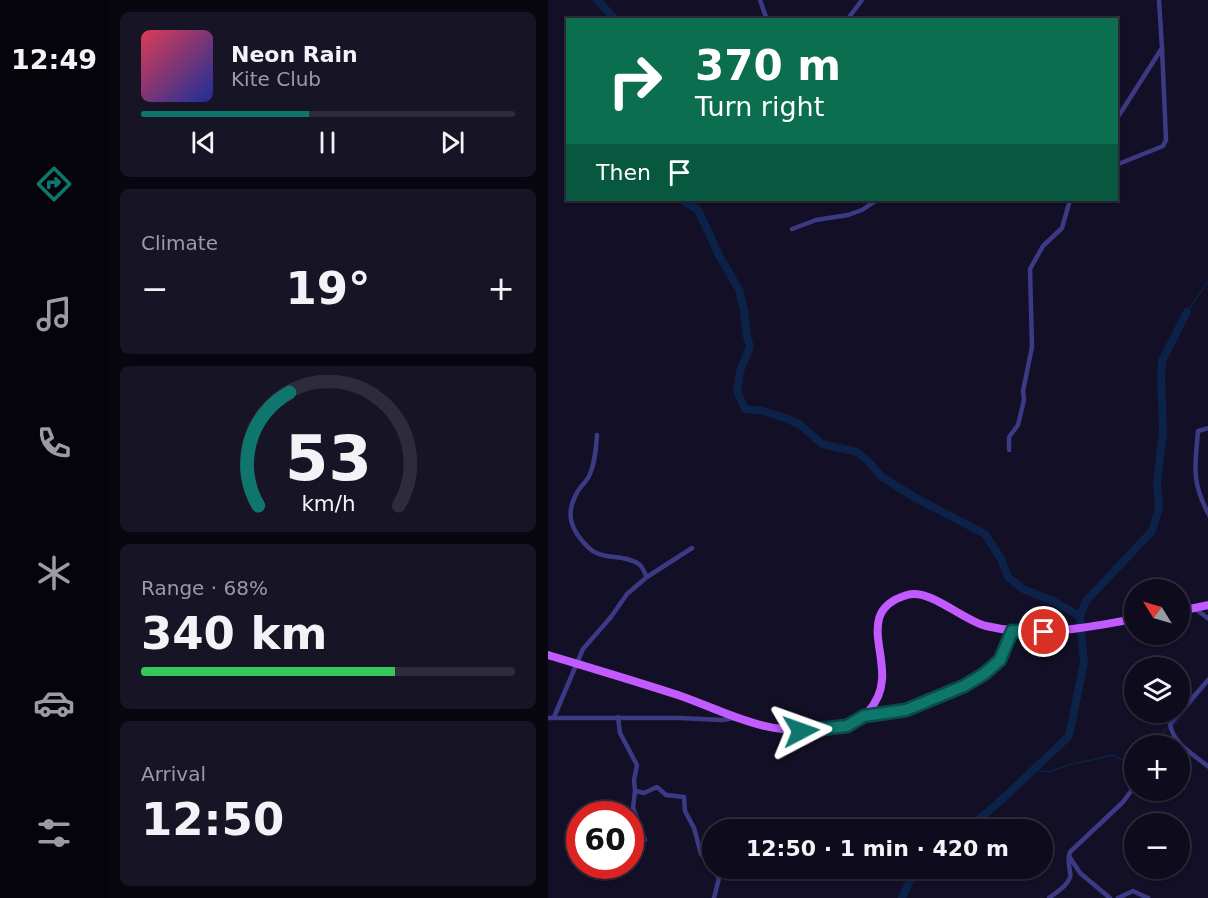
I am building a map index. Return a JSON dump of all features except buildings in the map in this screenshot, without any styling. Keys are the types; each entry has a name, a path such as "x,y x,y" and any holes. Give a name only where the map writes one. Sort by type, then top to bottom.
{"main road":[{"path":"548,655 678,695 761,726 801,731 847,726 864,716 876,703 881,689 882,667 877,639 878,625 884,611 894,601 909,594 923,595 975,622 1012,631 1044,632 1124,621"},
{"path":"1190,609 1208,605"}],"street":[{"path":"760,0 766,18"},
{"path":"848,18 862,0"},
{"path":"1118,164 1163,146 1166,140 1159,0"},
{"path":"1118,117 1162,48"},
{"path":"792,229 816,220 848,215 862,210 876,201"},
{"path":"1009,450 1009,437 1018,425 1024,400 1023,391 1032,347 1030,269 1043,246 1062,228 1070,201"},
{"path":"1208,428 1198,431 1194,475 1198,495 1208,515"},
{"path":"597,435 589,476 577,493 571,513 572,529 590,549 600,555 622,557 640,565 647,577"},
{"path":"692,548 647,577 627,594 583,649 551,718 722,720 735,718"},
{"path":"1194,608 1208,620"},
{"path":"864,716 906,710 964,686 984,674 1000,660 1012,631"},
{"path":"1172,735 1170,724 1208,678"},
{"path":"617,717 620,733 637,765 634,780 634,808 645,840"},
{"path":"1190,754 1208,767"},
{"path":"635,791 644,793 658,787 666,795 684,797 685,811 694,828 701,854 719,878 714,898"},
{"path":"1049,898 1069,880 1072,874 1068,866 1070,852 1124,801"},
{"path":"1069,856 1080,873 1110,898"},
{"path":"1118,898 1133,891 1148,898"}],"waterway":[{"path":"597,0 614,18"},
{"path":"684,201 698,210 719,255 739,290 750,347 740,371 737,391 745,409 763,411 785,418 799,424 822,444 857,452 882,477 914,497 985,534 1001,559 1008,577 1023,589 1053,601 1080,616"},
{"path":"1187,312 1209,280"},
{"path":"980,819 1069,736 1084,663 1080,616 1086,601 1152,531 1159,508 1157,483 1163,433 1162,361 1187,312"},
{"path":"1173,726 1208,683"},
{"path":"1162,735 1166,728 1169,728"},
{"path":"1035,770 1049,772 1113,755 1124,761"},
{"path":"902,898 912,879"}],"route":[{"path":"801,731 847,726 864,716 906,710 964,686 984,674 1000,660 1012,631 1044,632"}]}
